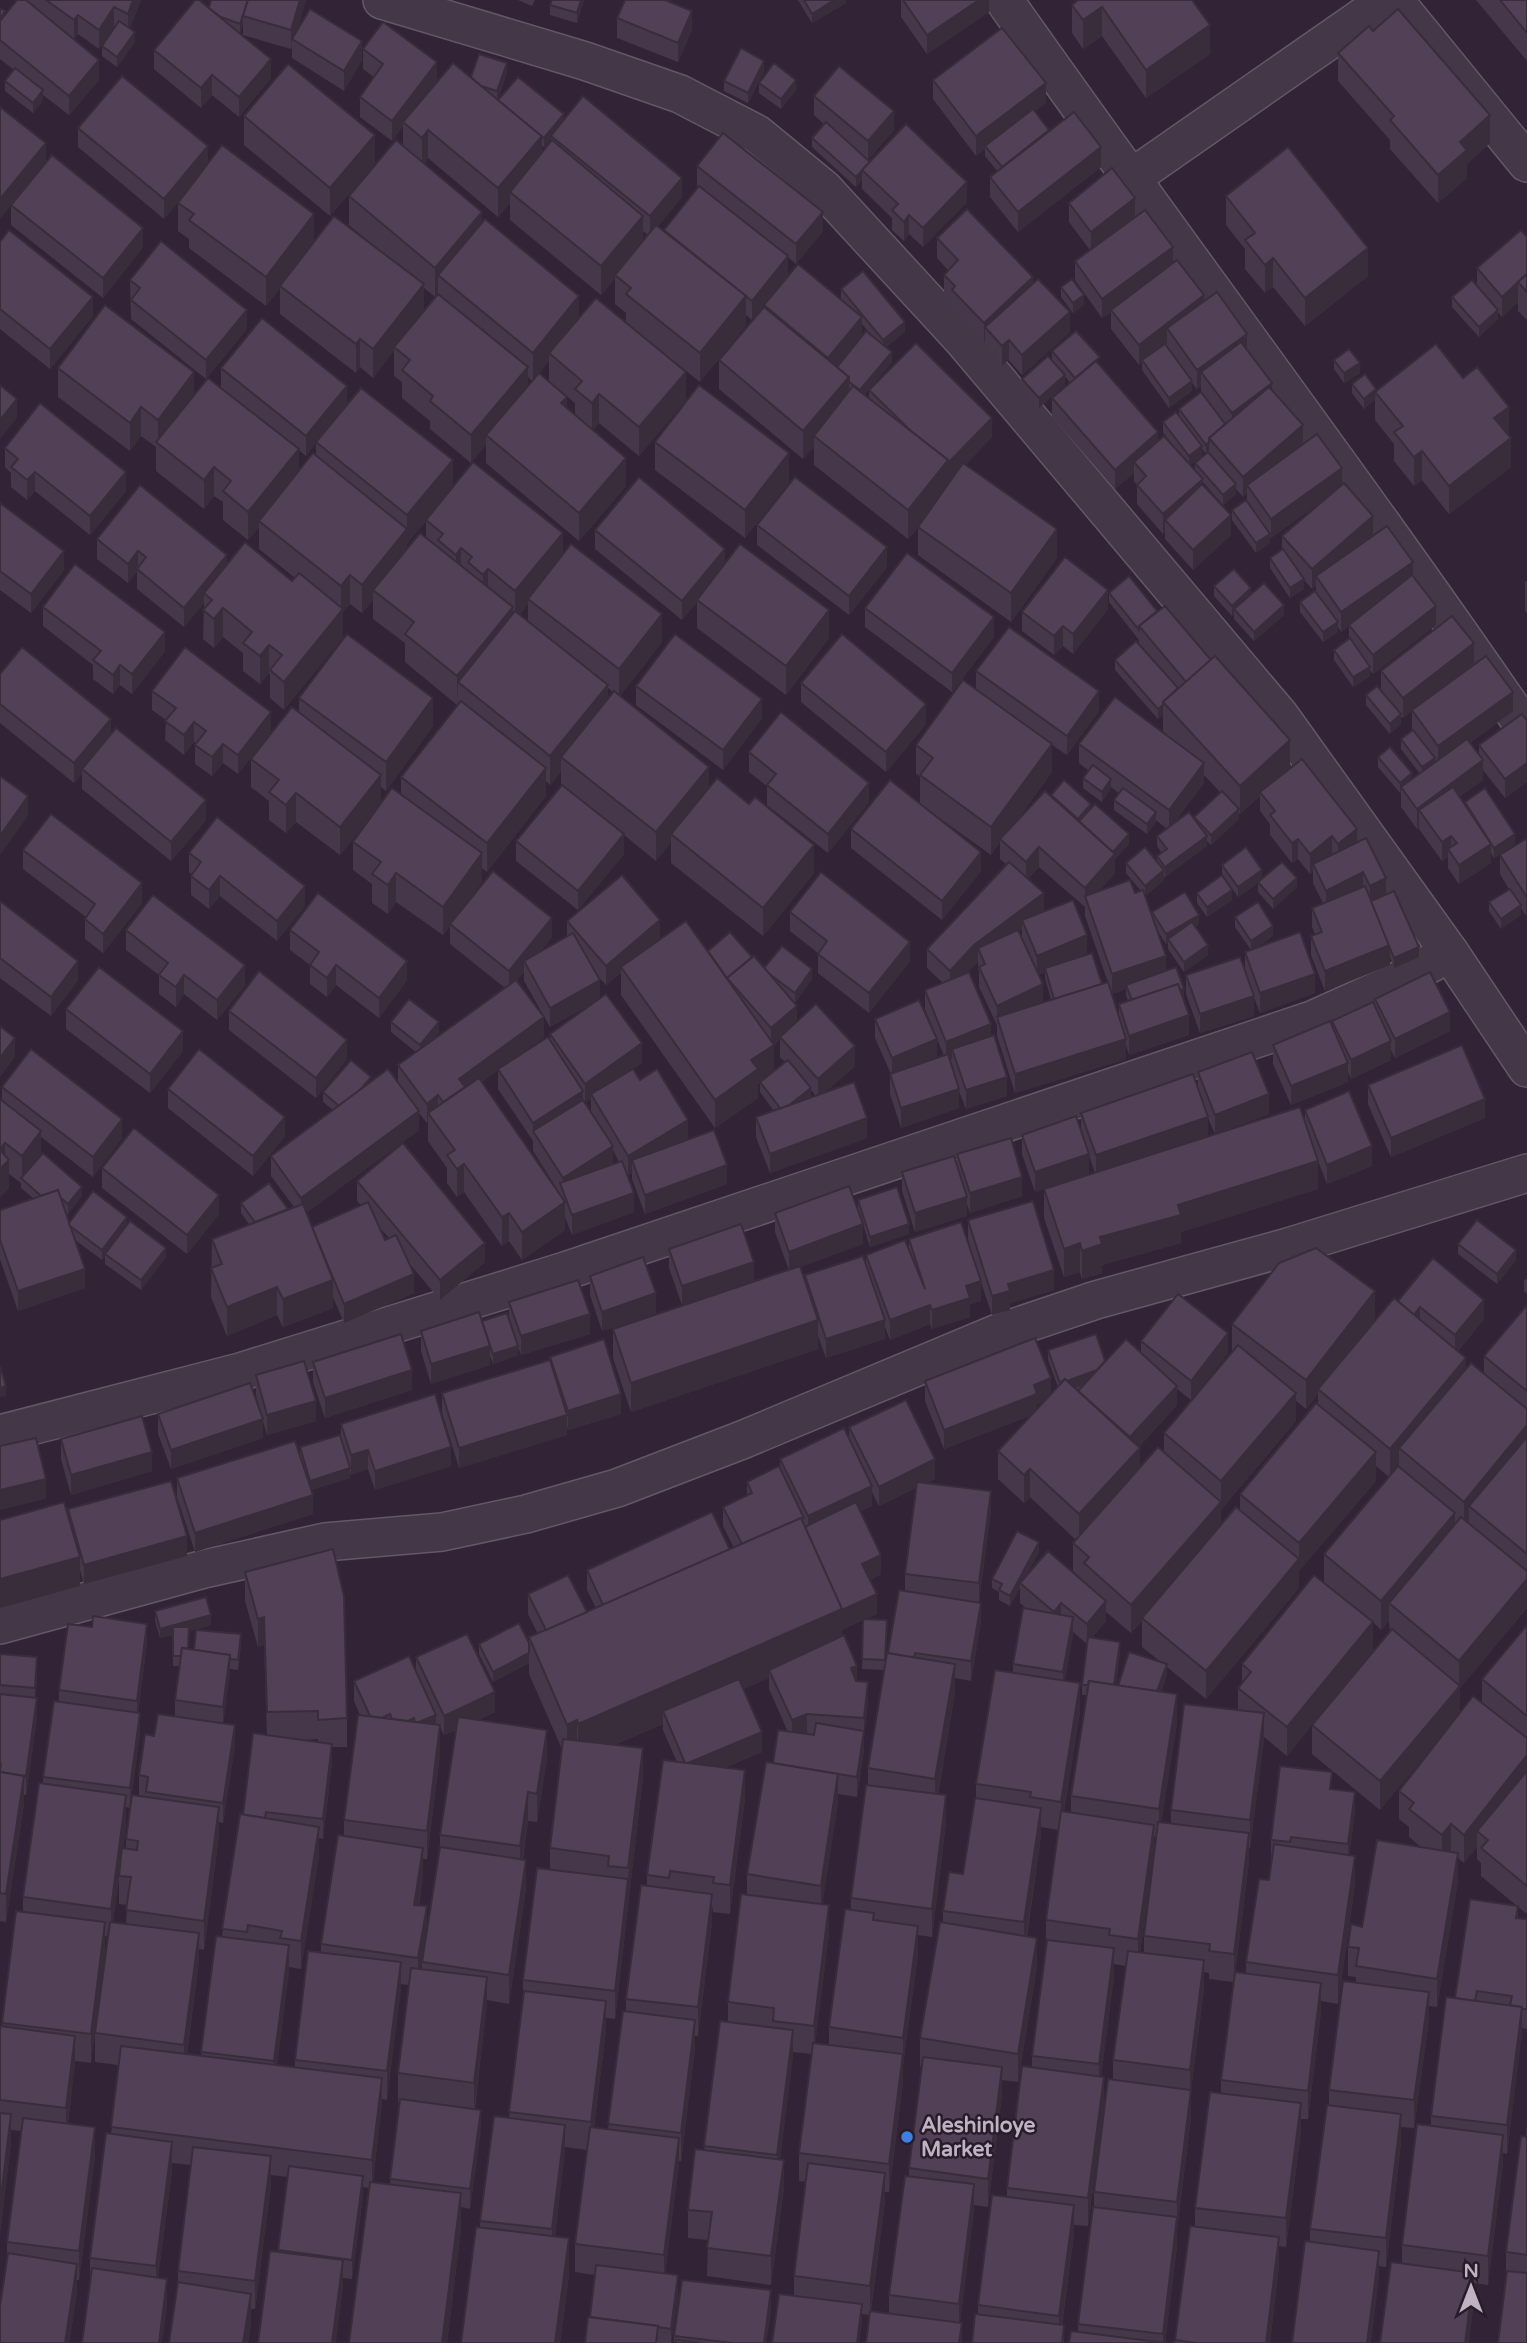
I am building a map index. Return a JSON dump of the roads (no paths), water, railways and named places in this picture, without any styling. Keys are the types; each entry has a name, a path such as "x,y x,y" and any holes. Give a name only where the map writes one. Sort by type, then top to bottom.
{"street":[{"path":"382,0 585,61 680,94 757,134 824,189 964,341 1279,716 1450,953 1527,1068"},
{"path":"1004,0 1130,179 1418,572 1527,731"},
{"path":"1130,179 1387,0"},
{"path":"1394,0 1527,163"},
{"path":"0,1434 240,1372 565,1271 1312,1020 1450,953"},
{"path":"0,1625 204,1569 325,1542 442,1532 526,1514 578,1499 742,1440 998,1333 1096,1300 1288,1247 1527,1173"}],"place":[{"name":"Aleshinloye Market","path":"907,2137"}]}
